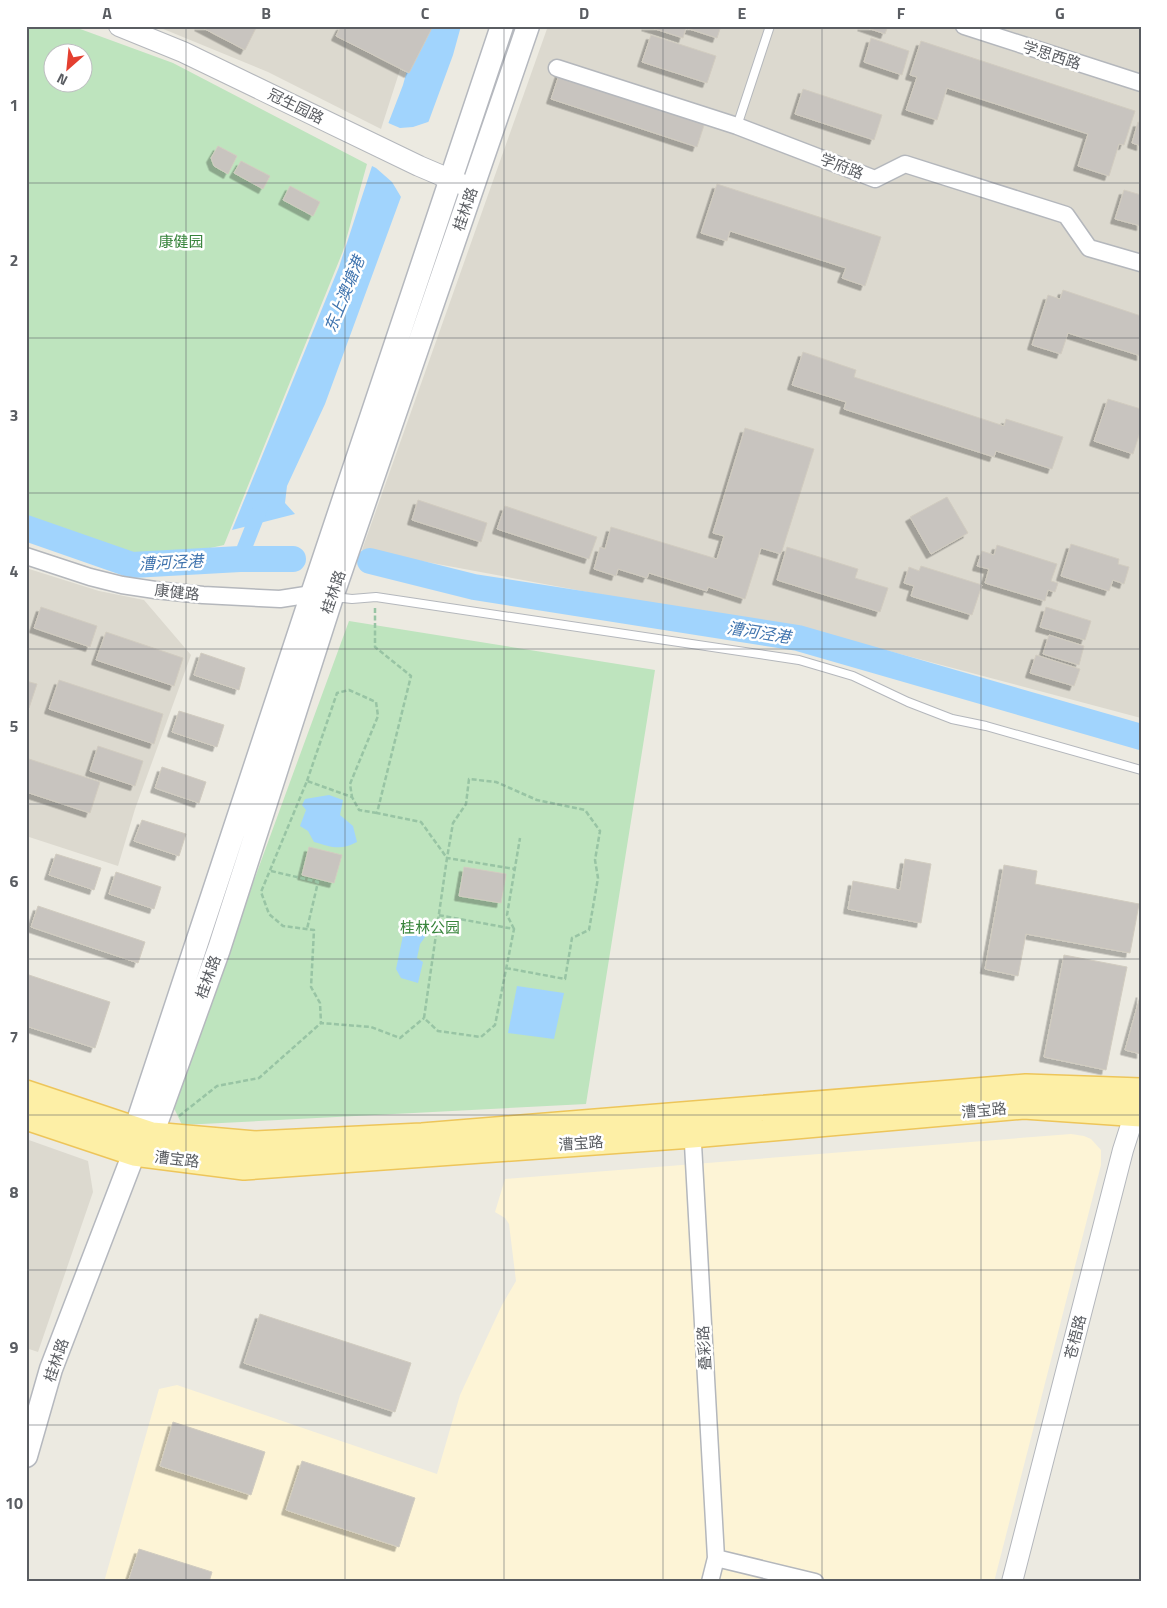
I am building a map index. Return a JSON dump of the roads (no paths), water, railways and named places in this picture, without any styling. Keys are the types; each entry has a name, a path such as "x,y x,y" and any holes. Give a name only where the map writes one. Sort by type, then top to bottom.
{"main road":[{"name":"桂林路","path":"26,1456 51,1369 140,1139 218,948 322,595 450,178 502,26"},
{"name":"桂林路","path":"322,595 472,189 528,26"},
{"name":"漕宝路","path":"26,1093 140,1139"},
{"name":"漕宝路","path":"26,1117 140,1139 244,1167 692,1124 1024,1106 1139,1103"}],"street":[{"name":"冠生园路","path":"119,26 184,52 419,166 472,189"},
{"name":"学思西路","path":"964,26 1141,84"},
{"name":"学府路","path":"557,68 737,126 875,179 905,164 1066,215 1089,248 1141,264"},
{"name":"康健路","path":"26,556 98,579 155,590 203,595 280,599 322,595"},
{"name":"苍梧路","path":"1012,1582 1139,1103"},
{"name":"叠彩路","path":"692,1124 716,1558 710,1582"},
{"path":"716,1558 815,1582"}],"lane":[{"path":"737,126 770,26"},
{"path":"322,595 352,599 376,597 799,660 853,676 908,702 952,719 986,726 1141,770"}],"water":[{"path":"419,26 461,26 453,55 325,404 287,486 285,503 295,514 232,530 339,267 373,163 403,85"},
{"path":"329,795 343,800 340,815 353,826 357,842 351,845 336,847 314,842 308,831 300,826 306,810 302,805 305,799"},
{"path":"405,926 428,933 420,944 417,958 423,962 418,983 401,978 396,969"},
{"path":"517,986 564,993 554,1039 508,1033"}],"waterway":[{"name":"东上澳塘港","path":"240,559 261,506"},
{"name":"漕河泾港","path":"26,528 132,565 240,559 293,559"},
{"name":"漕河泾港","path":"370,561 474,587 798,638 1141,737"}],"park label":[{"name":"康健园","path":"181,241"},
{"name":"桂林公园","path":"430,927"}]}
